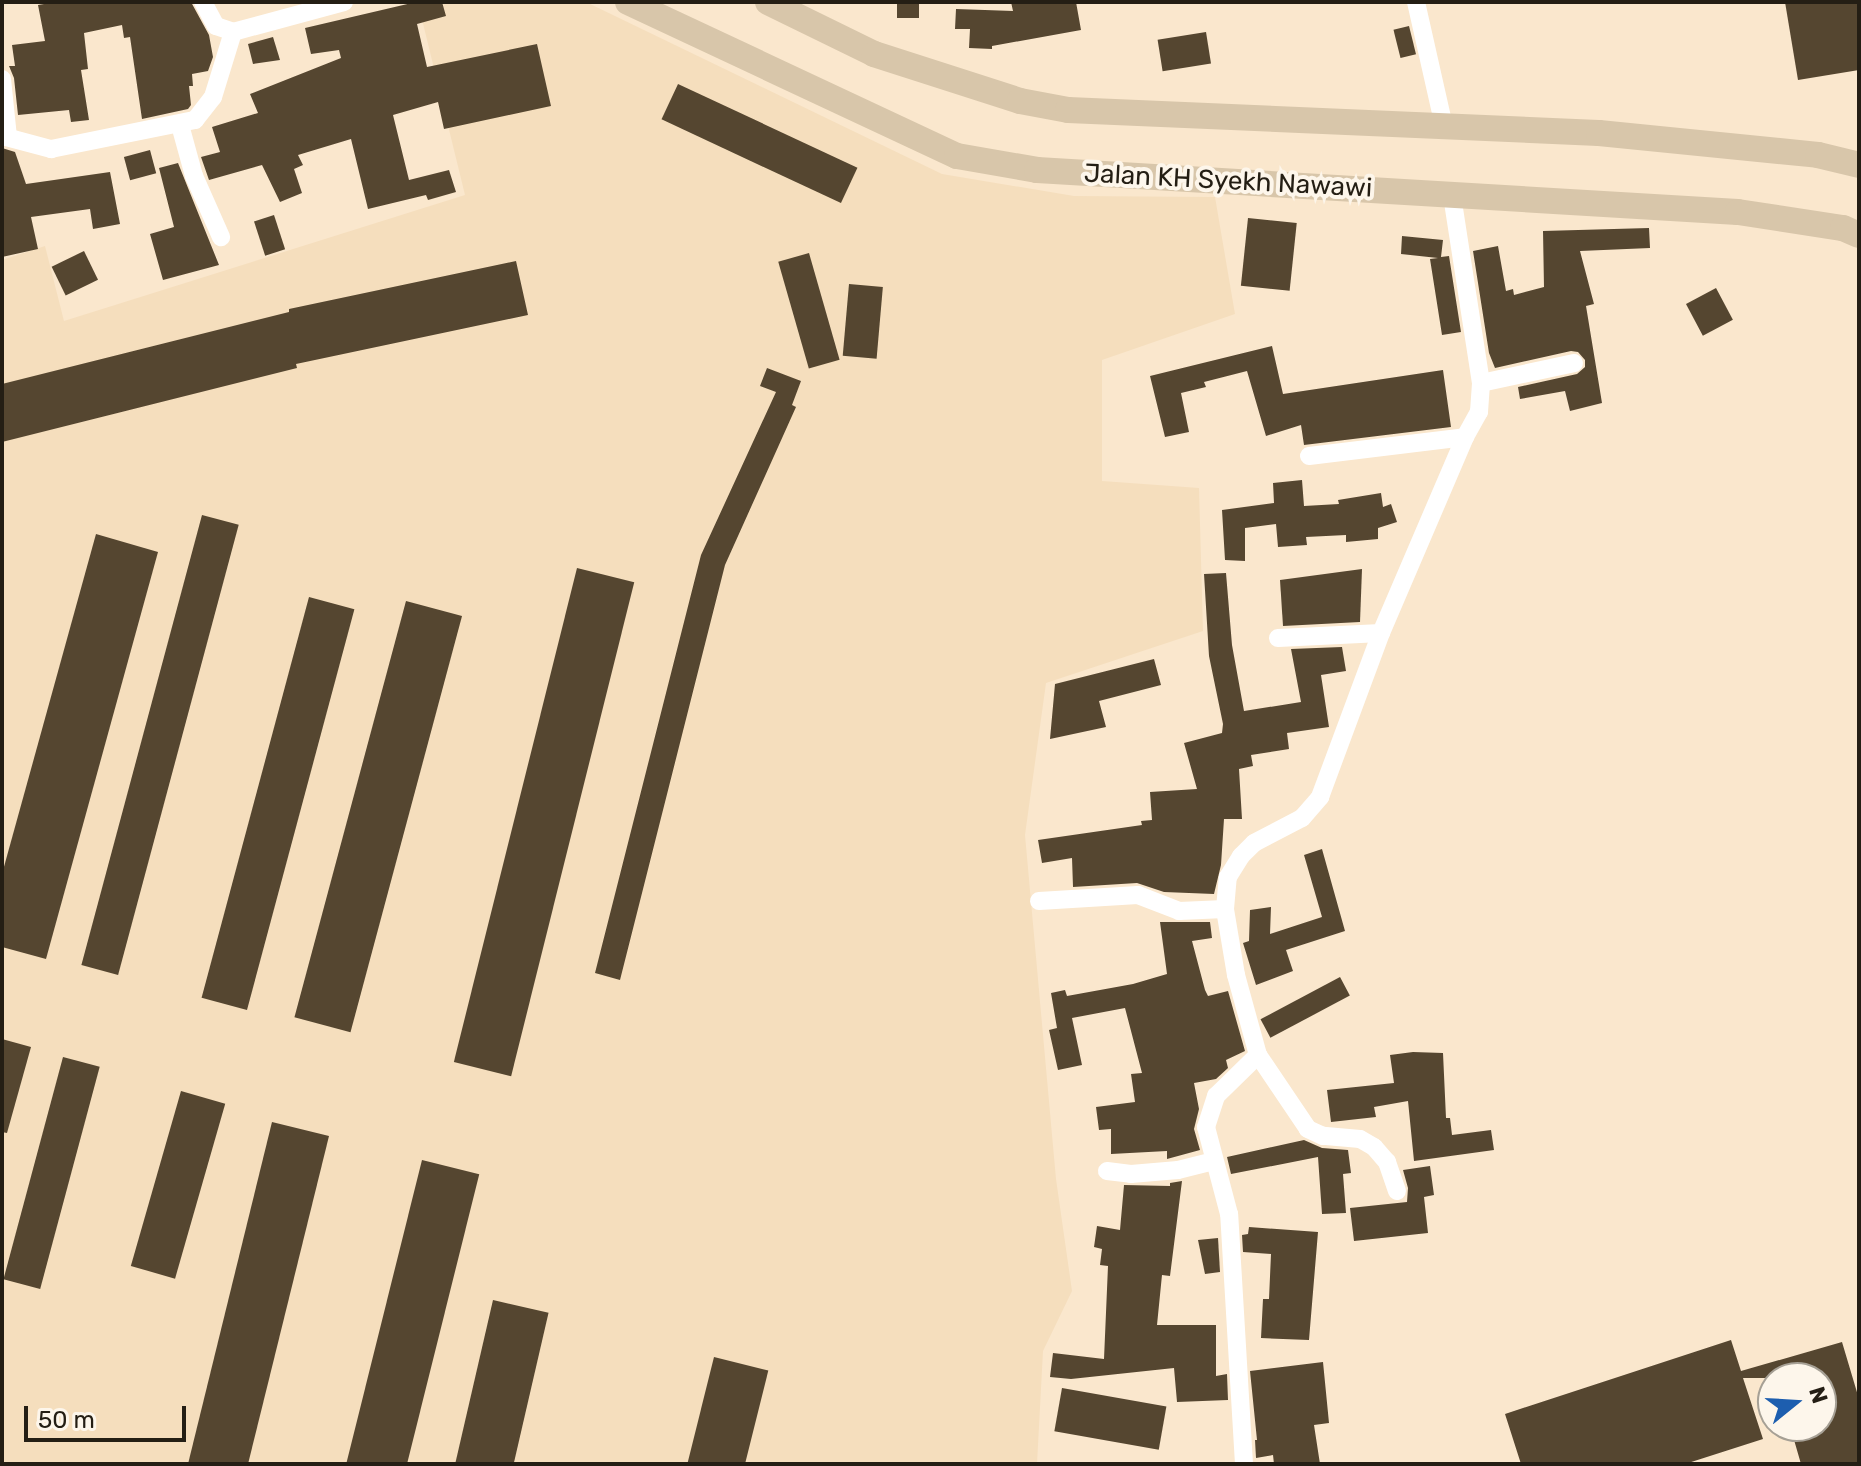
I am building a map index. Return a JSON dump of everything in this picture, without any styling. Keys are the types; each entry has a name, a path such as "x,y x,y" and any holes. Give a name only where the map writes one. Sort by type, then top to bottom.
{"main road":[{"name":"Jalan KH Syekh Nawawi","path":"628,2 957,156 1037,170 1738,212 1843,228 1859,235"},
{"path":"768,2 874,54 1020,101 1056,107 1135,115 1599,133 1818,155 1859,165"}],"street":[{"path":"203,2 216,26 233,32 344,2"},
{"path":"1416,2 1444,126"},
{"path":"2,79 5,137 51,149 180,125 195,120 207,109 233,32"},
{"path":"180,125 194,176 221,237"},
{"path":"1397,1191 1387,1162 1374,1147 1360,1139 1323,1136 1308,1129 1258,1055 1236,975 1225,909 1228,877 1241,856 1254,843 1302,818 1320,797 1381,633 1465,437 1479,412 1481,383 1452,195"},
{"path":"1481,383 1574,363"},
{"path":"1309,456 1465,437"},
{"path":"1278,638 1381,633"},
{"path":"1039,901 1138,895 1179,911 1225,909"},
{"path":"1244,1464 1229,1214 1206,1127 1216,1096 1258,1055"},
{"path":"1107,1171 1131,1174 1178,1170 1213,1161"}],"shaded area":[{"path":"586,2 942,174 1074,196 1215,197 1235,314 1102,360 1102,481 1199,488 1203,631 1046,683 1025,835 1056,1179 1072,1291 1043,1351 1037,1464 2,1464 2,260 45,246 64,321 465,195 418,3"}],"building":[{"path":"56,2 191,2 209,35 213,57 208,71 192,74 193,86 189,86 191,105 188,109 142,119 130,37 124,38 122,25 84,33 88,69 81,70 89,120 71,122 69,110 18,115 14,78 9,66 15,66 12,45 45,41 38,5"},
{"path":"416,2 442,2 446,16 417,24 427,67 537,44 551,106 444,129 438,102 393,115 409,180 449,170 456,192 428,200 426,195 368,209 351,139 298,155 303,165 294,169 302,193 280,202 262,165 209,180 201,157 220,152 212,127 258,113 250,94 341,58 339,50 311,54 305,28"},
{"path":"897,2 919,2 919,18 897,18"},
{"path":"1011,2 1076,2 1081,30 992,46 992,49 969,48 970,29 955,29 956,9 1013,11"},
{"path":"1785,2 1859,2 1859,70 1798,80"},
{"path":"1409,26 1416,54 1400,58 1393,30"},
{"path":"1206,32 1211,64 1163,71 1158,40"},
{"path":"273,37 280,60 253,64 248,44"},
{"path":"678,84 857,168 841,203 662,119"},
{"path":"2,148 15,152 26,184 110,172 120,224 93,229 90,209 31,217 38,249 2,257"},
{"path":"150,150 156,173 130,180 124,157"},
{"path":"178,163 219,265 163,280 150,234 174,227 159,168"},
{"path":"274,215 285,249 265,256 254,221"},
{"path":"1248,218 1297,223 1290,291 1241,286"},
{"path":"1649,228 1650,248 1580,251 1594,304 1586,306 1602,403 1570,411 1565,391 1520,399 1518,387 1577,374 1585,367 1585,360 1578,352 1571,351 1495,368 1489,353 1473,251 1498,246 1506,291 1513,289 1514,295 1544,287 1543,231"},
{"path":"1402,236 1443,240 1441,257 1449,256 1461,332 1442,335 1430,259 1438,258 1401,254"},
{"path":"84,251 98,280 66,296 52,267"},
{"path":"809,253 840,360 809,369 778,262"},
{"path":"516,261 528,315 296,364 297,368 2,442 2,384 289,312 289,309"},
{"path":"849,284 883,287 877,359 843,356"},
{"path":"1716,288 1733,320 1703,336 1686,304"},
{"path":"1272,346 1283,394 1443,370 1451,427 1304,445 1301,425 1266,436 1247,371 1204,382 1206,387 1181,393 1189,432 1165,437 1150,376"},
{"path":"767,368 801,381 792,405 796,407 725,565 620,980 595,973 701,555 776,392 760,386"},
{"path":"1302,480 1304,506 1339,504 1338,500 1381,493 1383,507 1391,504 1397,522 1378,528 1378,539 1346,542 1346,535 1306,537 1307,545 1278,547 1276,524 1245,528 1245,561 1225,560 1222,510 1274,503 1273,483"},
{"path":"202,515 239,525 118,975 81,965"},
{"path":"96,534 158,552 46,959 2,947 2,874"},
{"path":"577,568 634,582 511,1076 454,1062"},
{"path":"1362,569 1360,622 1283,626 1280,580"},
{"path":"1226,573 1232,645 1244,711 1301,702 1291,649 1342,647 1346,671 1321,675 1329,727 1287,733 1289,749 1251,755 1253,766 1239,769 1242,819 1224,819 1221,865 1214,894 1164,892 1137,883 1073,887 1072,858 1042,863 1038,840 1142,825 1141,821 1152,820 1150,792 1197,789 1184,743 1222,733 1223,724 1209,656 1204,574"},
{"path":"309,597 354,609 247,1010 202,998"},
{"path":"406,601 462,616 350,1032 294,1017"},
{"path":"1154,659 1161,685 1099,701 1106,727 1050,739 1055,684"},
{"path":"1322,849 1345,931 1286,950 1293,971 1256,985 1243,943 1249,941 1250,910 1271,907 1270,934 1322,917 1304,855"},
{"path":"1160,922 1210,922 1212,938 1192,941 1205,990 1208,996 1228,991 1245,1051 1226,1060 1228,1068 1216,1079 1194,1083 1199,1109 1194,1129 1200,1150 1167,1159 1167,1151 1111,1154 1111,1129 1099,1130 1096,1107 1135,1102 1131,1074 1142,1073 1125,1008 1072,1018 1082,1065 1058,1070 1049,1030 1057,1028 1051,993 1065,990 1067,996 1133,984 1167,974"},
{"path":"1340,977 1350,996 1270,1038 1261,1019"},
{"path":"2,1039 31,1047 7,1133 2,1132"},
{"path":"1443,1053 1446,1118 1450,1118 1452,1135 1491,1130 1494,1150 1414,1161 1408,1101 1374,1107 1376,1117 1331,1122 1327,1090 1394,1083 1390,1055"},
{"path":"63,1057 100,1067 40,1289 3,1279"},
{"path":"181,1091 225,1104 175,1279 131,1266"},
{"path":"272,1122 329,1136 248,1464 188,1464"},
{"path":"1304,1140 1322,1148 1348,1150 1351,1173 1343,1174 1346,1213 1322,1214 1318,1157 1231,1174 1227,1157"},
{"path":"422,1160 479,1174 407,1464 346,1464"},
{"path":"1430,1166 1434,1195 1424,1197 1428,1233 1354,1241 1350,1208 1407,1202 1408,1188 1403,1170"},
{"path":"1182,1181 1170,1276 1162,1275 1157,1325 1216,1325 1216,1376 1227,1374 1228,1400 1177,1402 1174,1368 1071,1379 1050,1377 1053,1353 1104,1359 1108,1266 1100,1265 1102,1249 1094,1247 1097,1226 1120,1230 1124,1185 1170,1186 1170,1183"},
{"path":"1249,1227 1318,1232 1309,1340 1261,1338 1263,1299 1269,1299 1271,1254 1243,1252 1242,1235 1248,1234"},
{"path":"1218,1238 1220,1272 1205,1274 1198,1240"},
{"path":"493,1300 549,1313 514,1464 455,1464"},
{"path":"1731,1340 1741,1371 1757,1366 1757,1378 1743,1378 1757,1421 1757,1441 1685,1464 1521,1464 1505,1414"},
{"path":"1842,1342 1859,1399 1859,1464 1801,1464 1795,1442 1837,1442 1837,1362 1772,1362"},
{"path":"714,1357 768,1371 745,1464 687,1464"},
{"path":"1323,1362 1329,1423 1314,1425 1320,1464 1274,1464 1273,1455 1256,1458 1250,1371"},
{"path":"1062,1388 1166,1406 1159,1450 1054,1431"}]}
